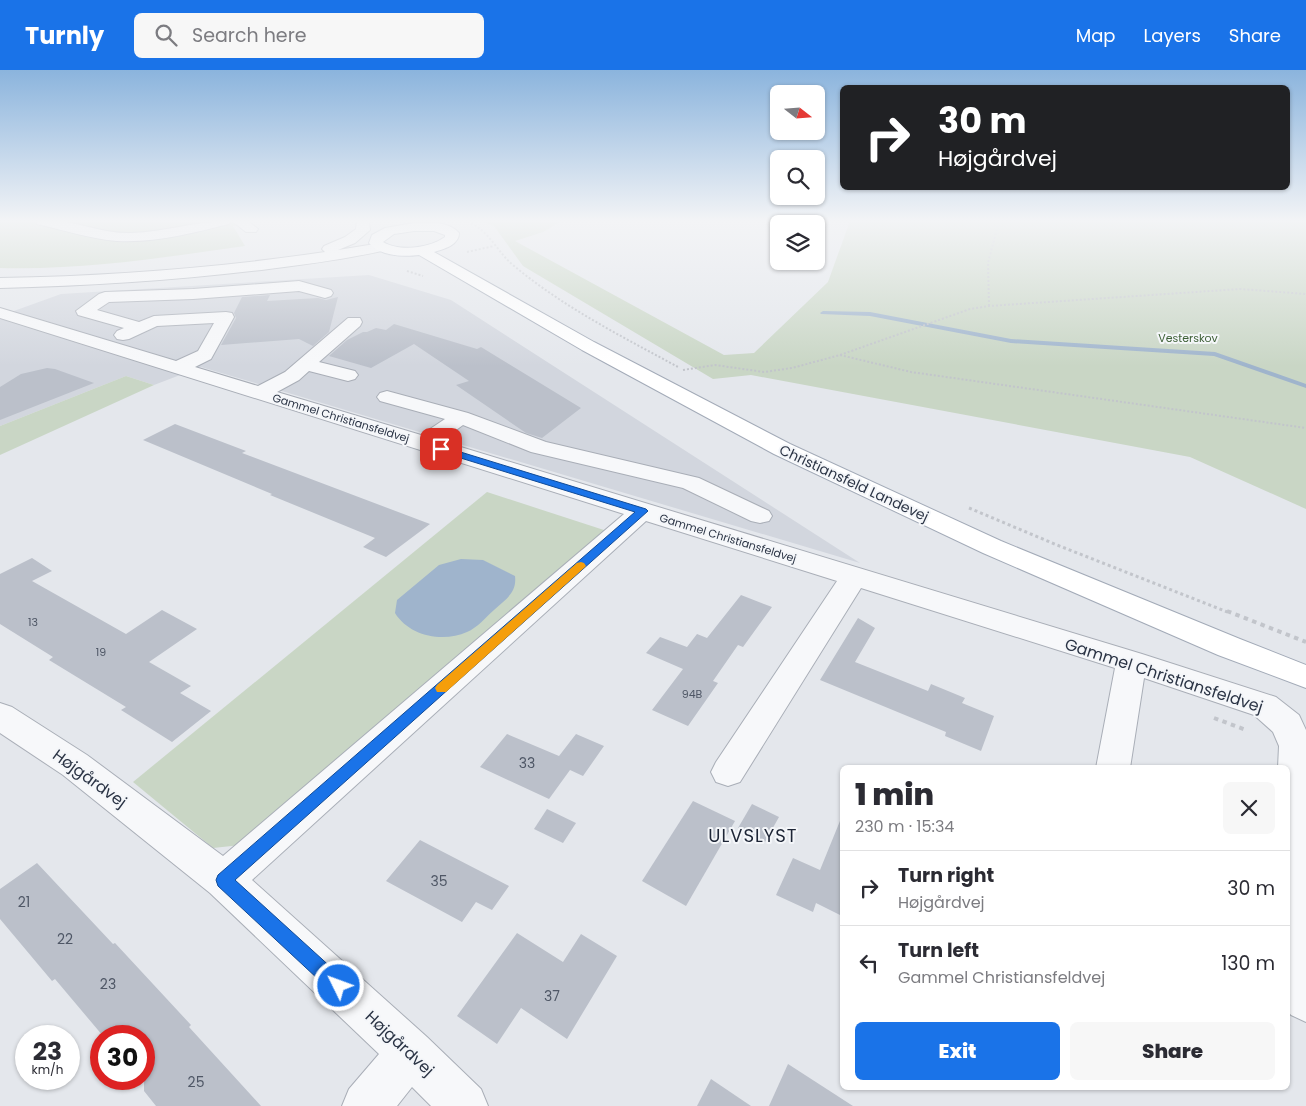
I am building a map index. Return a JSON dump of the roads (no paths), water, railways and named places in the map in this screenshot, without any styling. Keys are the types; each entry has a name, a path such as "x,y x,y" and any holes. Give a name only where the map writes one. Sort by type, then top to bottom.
{"main road":[{"name":"Christiansfeld Landevej","path":"465,269 588,346 800,458 992,547 1229,647 1306,677"},
{"name":"Christiansfeld Landevej","path":"476,269 722,404 828,456 992,530 1236,630 1306,656"}],"street":[{"path":"76,281 181,269"},
{"path":"0,283 76,281 224,269"},
{"path":"0,296 23,283"},
{"path":"139,327 84,312 105,297 193,294 298,286 324,293"},
{"name":"Gammel Christiansfeldvej","path":"0,313 1131,662 1265,706 1288,724 1296,746 1290,904"},
{"path":"100,344 154,321 226,317 205,355 177,368"},
{"path":"0,331 26,321"},
{"path":"259,393 292,376 354,322"},
{"path":"306,364 348,375"},
{"path":"387,397 461,417 539,447 691,483 760,516"},
{"path":"423,444 461,417"},
{"path":"224,880 643,511"},
{"path":"728,772 854,577"},
{"path":"1114,765 1131,662"},
{"name":"Højgårdvej","path":"0,716 75,765 224,880 411,1052 464,1106"},
{"name":"Gammel Christiansfeldvej","path":"1290,965 1295,985 1306,1000"},
{"path":"366,1106 411,1052"}],"water":[{"path":"461,559 483,560 515,576 514,587 510,595 474,628 458,635 437,637 427,635 418,632 401,621 395,613 397,600 439,565"}],"waterway":[{"path":"823,313 870,314 1011,341 1215,354 1306,386"}],"district":[{"name":"ULVSLYST","path":"753,836"}],"park label":[{"name":"Vesterskov","path":"1188,338"}]}
